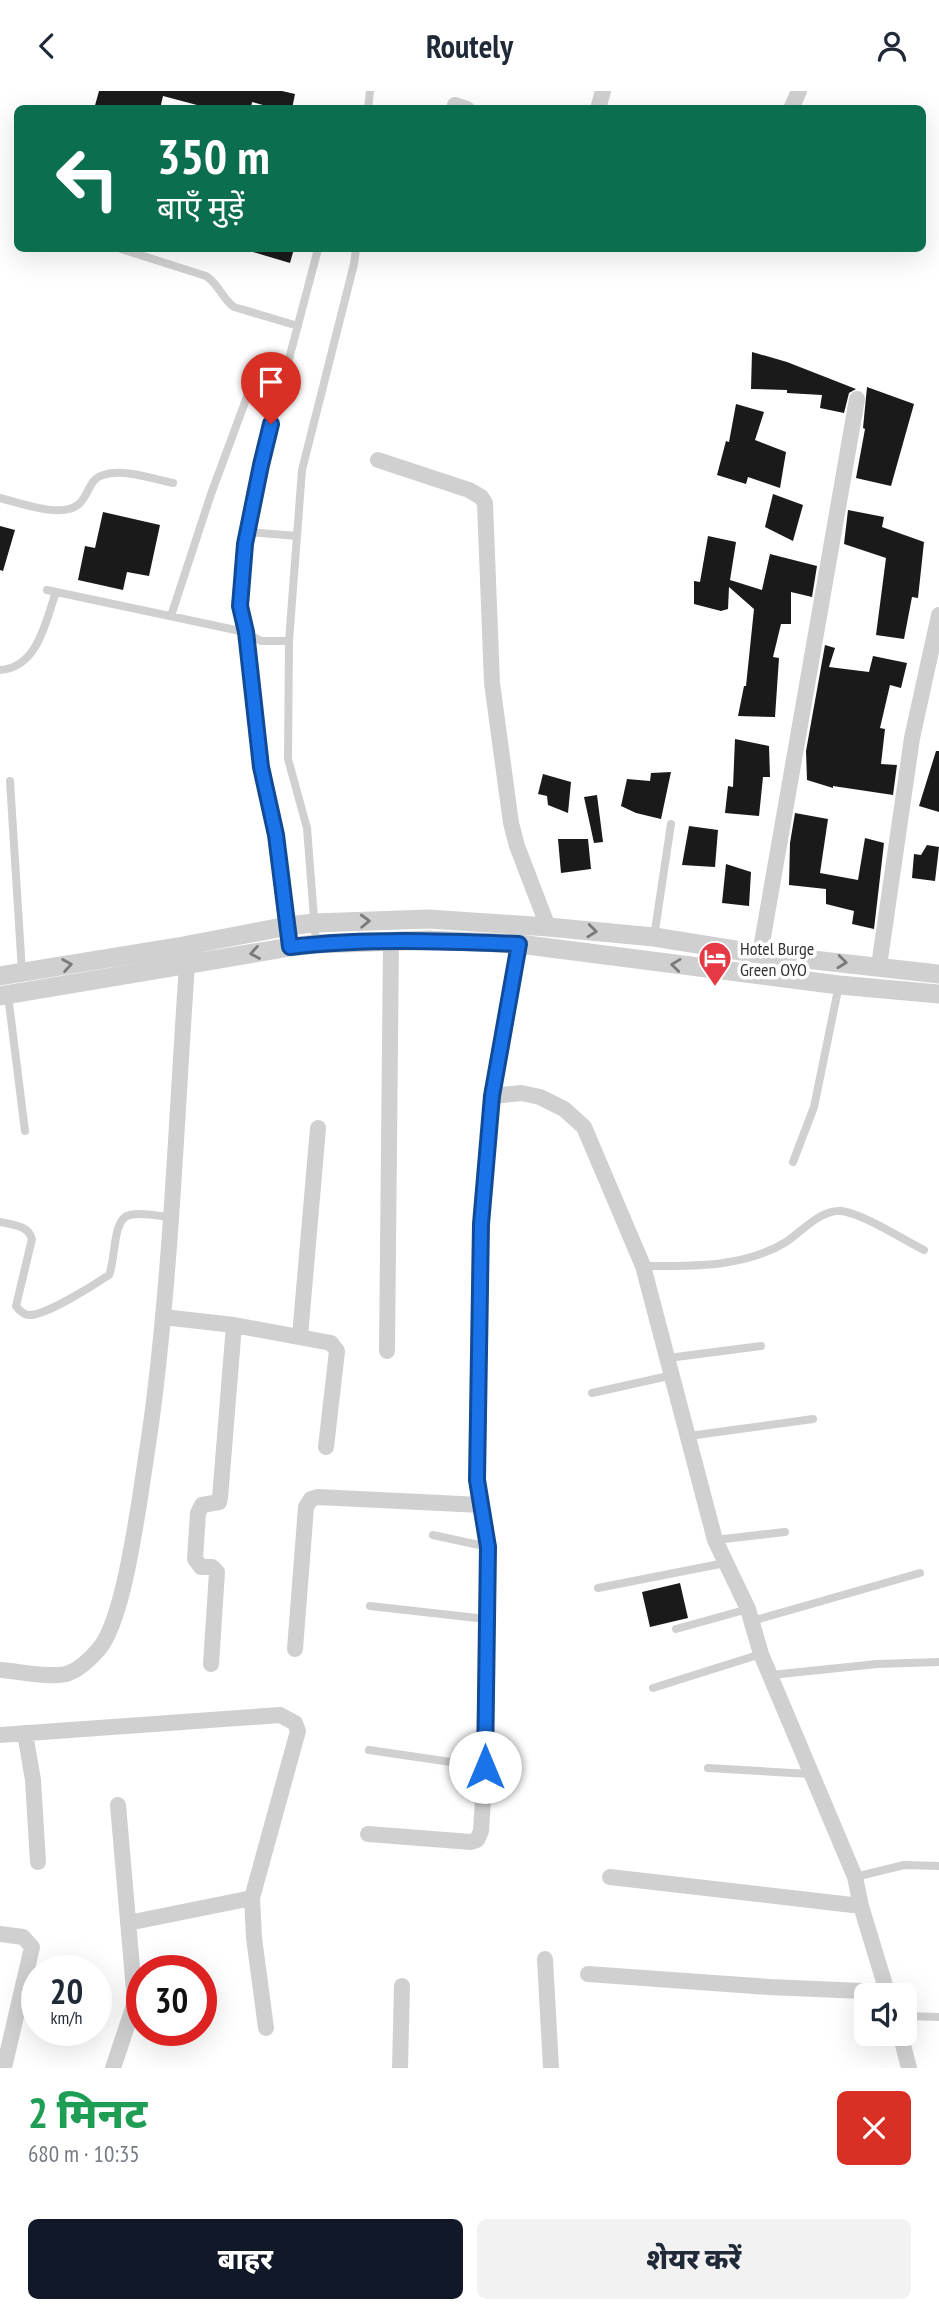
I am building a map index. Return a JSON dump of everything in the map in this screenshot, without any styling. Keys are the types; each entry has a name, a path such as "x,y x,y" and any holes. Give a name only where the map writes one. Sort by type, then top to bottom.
{"street":[{"path":"760,954 857,399"},
{"path":"378,460 469,490 481,497 485,503 492,683 511,823 548,927"},
{"path":"879,966 912,738 939,615"},
{"path":"0,976 288,926 429,919 654,937 760,954 939,971"},
{"path":"4,995 290,947 428,940 519,944 839,985 939,994"},
{"path":"387,1350 391,941"},
{"path":"368,1834 471,1842 477,1840 481,1831 485,1767 488,1547 477,1480 481,1224 492,1096 519,944"},
{"path":"1,1670 52,1675 69,1673 86,1662 100,1648 111,1630 133,1545 155,1396 163,1317 187,965"},
{"path":"492,1096 521,1093 540,1097 564,1108 584,1127 643,1266 715,1540 750,1615 761,1654 855,1877 884,1983"},
{"path":"300,1336 318,1128"},
{"path":"163,1317 234,1325 331,1343 337,1351 326,1447"},
{"path":"211,1664 217,1572 212,1567 201,1567 195,1559 198,1513 202,1505 214,1505 220,1499 234,1325"},
{"path":"295,1649 306,1507 311,1499 318,1497 481,1505"},
{"path":"0,1735 280,1715 295,1723 298,1731 252,1898 251,1917 266,2028"},
{"path":"25,1733 33,1780 38,1862"},
{"path":"113,2068 135,2002 118,1805"},
{"path":"610,1877 861,1906"},
{"path":"128,1923 252,1898"},
{"path":"0,1934 23,1937 32,1947 4,2068"},
{"path":"545,1959 551,2068"},
{"path":"588,1974 854,1991"},
{"path":"400,2068 402,1986"},
{"path":"903,2046 909,2068"}],"lane":[{"path":"130,252 206,276 215,282 226,300 234,307 298,326"},
{"path":"290,947 276,835 261,767 246,632 240,606 247,532 261,465 317,252"},
{"path":"316,944 307,828 288,759 289,641 302,470 356,252"},
{"path":"171,616 254,378 282,383"},
{"path":"0,498 63,511 79,504 92,482 103,475 129,474 173,483"},
{"path":"247,532 297,535"},
{"path":"47,590 246,632 261,641 289,641"},
{"path":"0,670 12,669 27,660 38,643 56,592"},
{"path":"10,782 22,972"},
{"path":"654,937 671,824"},
{"path":"793,1162 814,1107 839,985"},
{"path":"4,995 25,1131"},
{"path":"643,1266 698,1266 755,1256 786,1242 819,1218 841,1211 855,1215 924,1250"},
{"path":"0,1223 24,1228 32,1239 16,1306 29,1315 44,1312 109,1275 114,1264 118,1223 123,1216 170,1216"},
{"path":"668,1358 761,1346"},
{"path":"592,1393 673,1375"},
{"path":"689,1436 813,1419"},
{"path":"715,1540 785,1532"},
{"path":"433,1535 488,1547"},
{"path":"598,1588 725,1563"},
{"path":"676,1629 750,1615 920,1573"},
{"path":"370,1606 486,1619"},
{"path":"653,1688 761,1654"},
{"path":"771,1675 877,1664 939,1662"},
{"path":"369,1750 485,1767"},
{"path":"708,1768 810,1774"},
{"path":"855,1877 904,1865 939,1866"},
{"path":"917,2016 939,2017"}],"building":[{"path":"99,91 282,91 295,94 293,105 263,105 252,102 252,105 197,105 163,96 161,105 95,105"},
{"path":"253,252 293,252 290,263"},
{"path":"752,352 787,362 856,389 849,393 844,413 820,408 822,395 751,389"},
{"path":"867,387 914,404 891,486 856,478 865,429"},
{"path":"736,404 764,412 755,440 786,452 780,488 748,477 746,484 717,475 726,441 729,442"},
{"path":"773,494 803,505 793,541 765,527"},
{"path":"848,510 884,517 882,527 924,542 918,598 912,597 904,639 876,635 886,558 844,544"},
{"path":"103,512 160,525 149,576 127,572 123,590 78,580 85,546 95,548"},
{"path":"0,526 15,530 3,571 0,570"},
{"path":"708,536 736,542 730,580 762,590 770,554 817,566 812,597 791,592 791,624 781,624 773,657 779,658 775,717 738,716 746,686 754,609 729,587 728,609 721,611 694,604 694,581 700,582"},
{"path":"825,645 835,648 829,667 869,672 873,656 907,663 901,688 890,685 880,728 885,729 881,764 897,765 893,795 833,788 807,780 806,751"},
{"path":"735,739 769,746 770,777 763,777 759,816 725,813 728,786 733,787"},
{"path":"936,751 939,751 939,812 919,806"},
{"path":"671,772 661,819 621,806 627,779 650,781 651,773"},
{"path":"543,774 571,782 568,813 548,805 547,796 538,794"},
{"path":"597,795 603,842 594,843 584,797"},
{"path":"795,813 828,819 820,873 858,880 865,838 884,843 874,929 852,924 854,911 826,904 826,889 789,885 790,843"},
{"path":"689,826 718,830 715,867 682,865"},
{"path":"558,839 588,839 591,869 561,873"},
{"path":"927,845 939,847 935,881 912,878 914,854 921,855"},
{"path":"726,864 751,872 749,906 722,903"},
{"path":"680,1583 688,1618 650,1627 642,1592"}],"place":[{"name":"Hotel Burge Green OYO","path":"715,988"}],"route":[{"path":"271,424 245,544 240,606 246,632 261,767 276,835 290,947 428,940 519,944 492,1096 481,1224 477,1480 488,1547 485,1767"}]}
